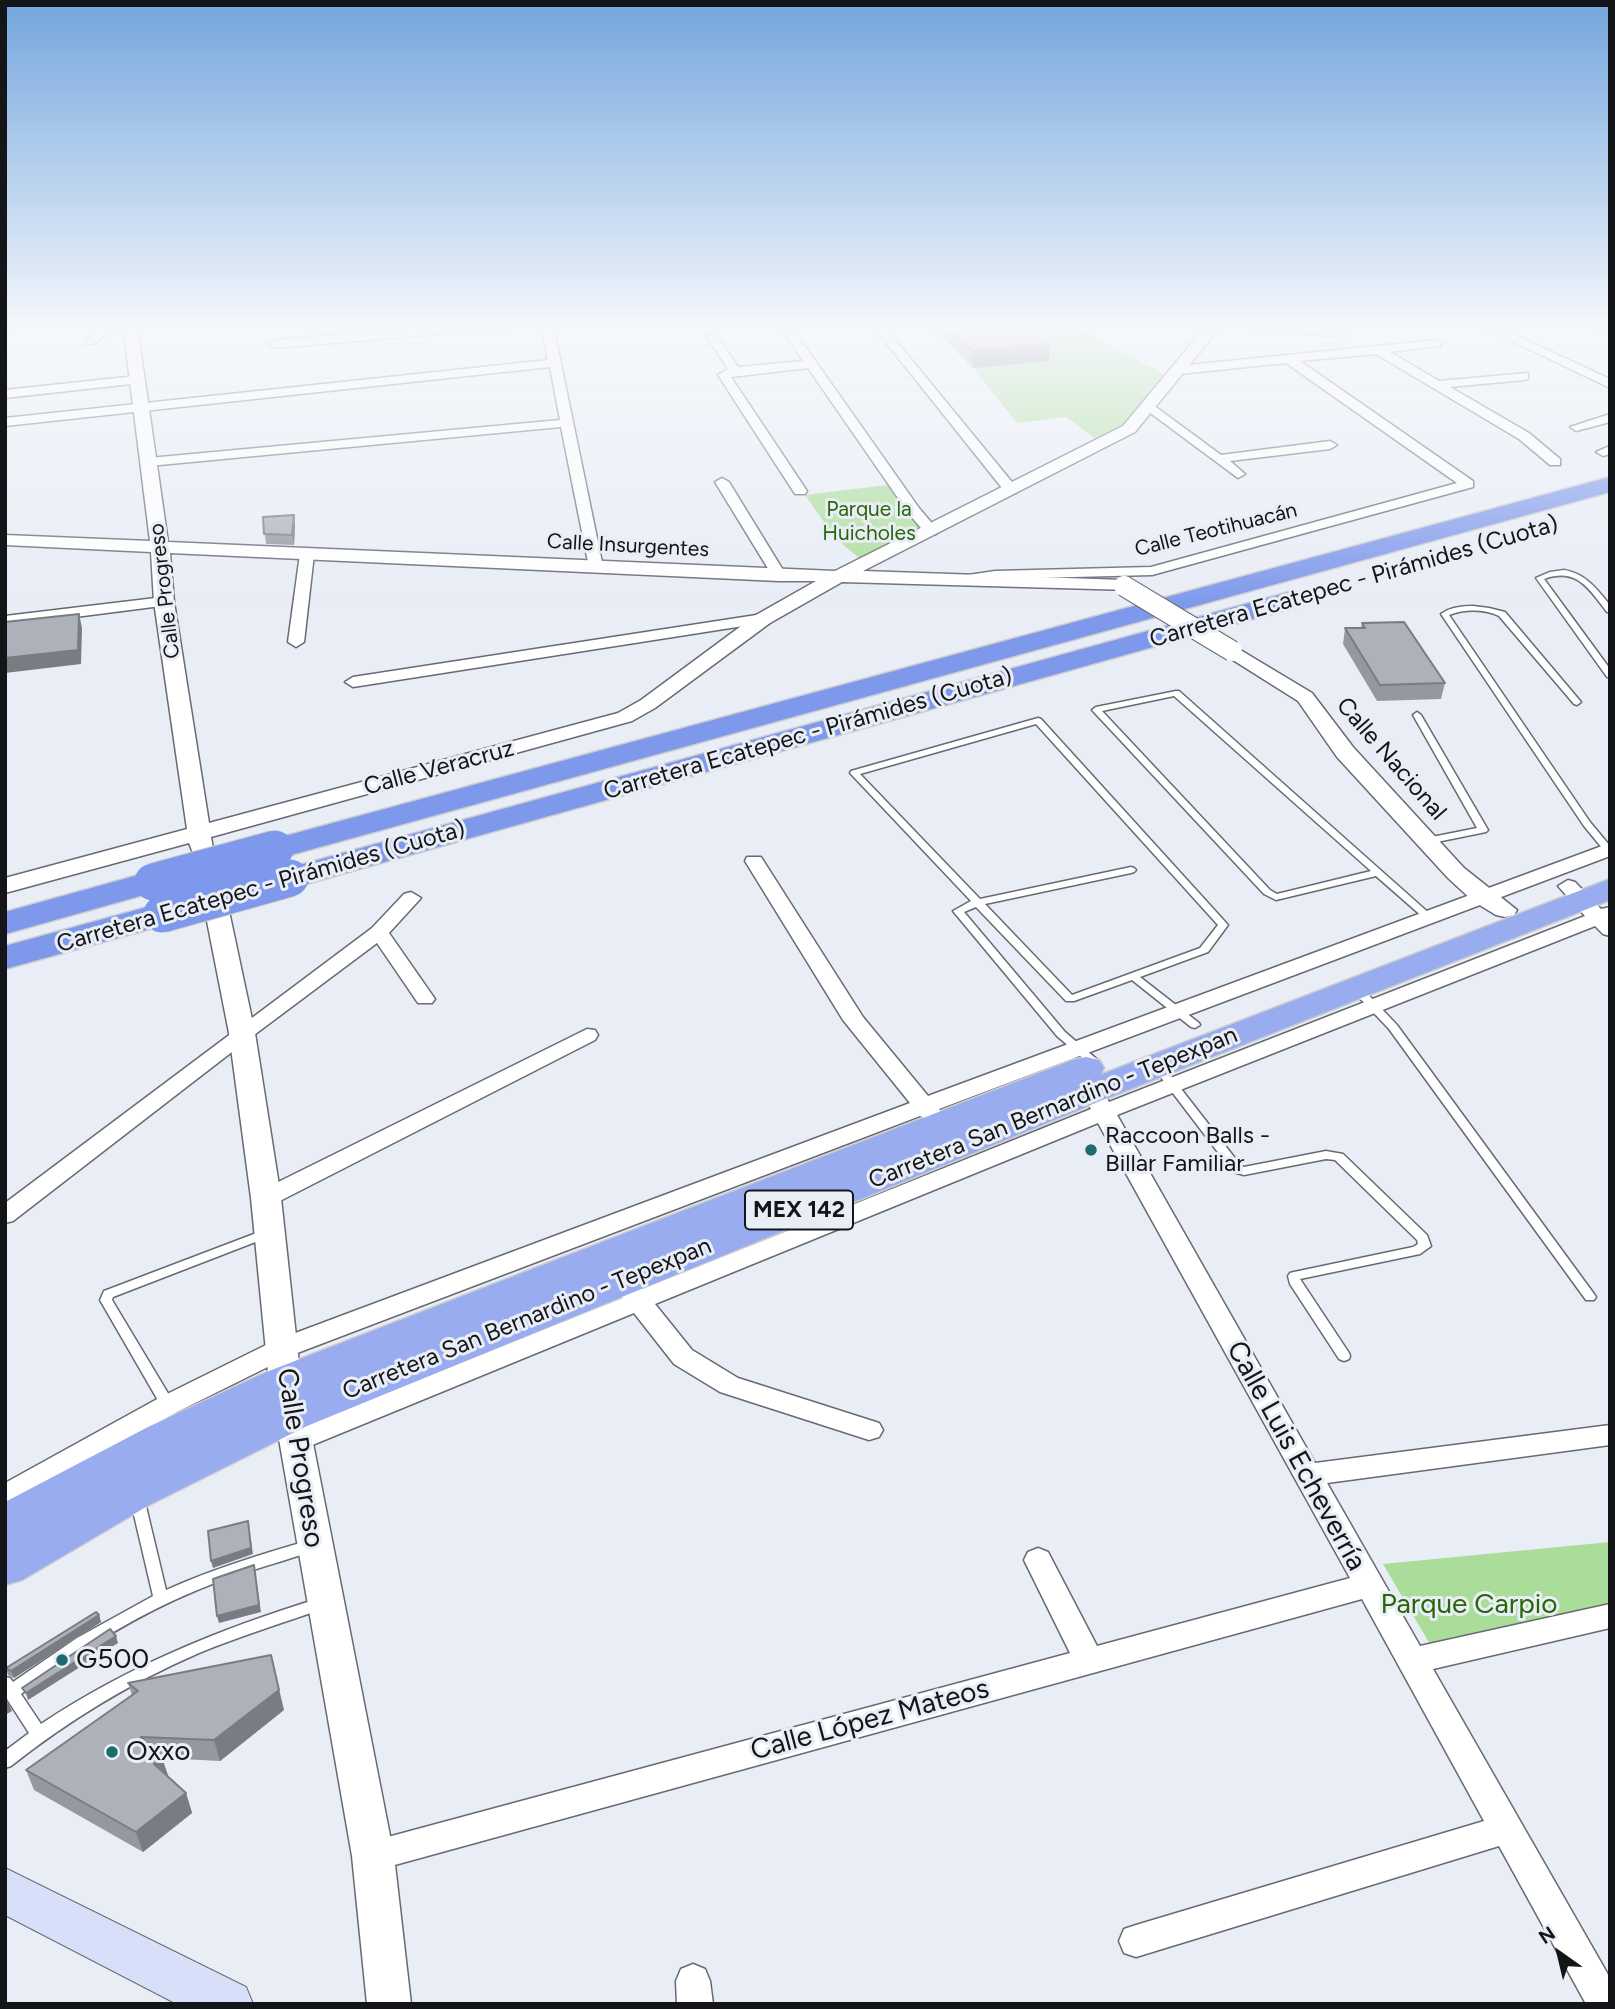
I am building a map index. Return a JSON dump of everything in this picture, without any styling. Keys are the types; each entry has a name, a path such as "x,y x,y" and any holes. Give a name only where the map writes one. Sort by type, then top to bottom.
{"highway":[{"name":"Carretera Ecatepec - Pirámides (Cuota)","path":"283,864 1610,484"},
{"name":"Carretera Ecatepec - Pirámides (Cuota)","path":"5,923 157,898 1610,510"},
{"name":"Carretera San Bernardino - Tepexpan","path":"1596,906 1609,855"},
{"name":"Carretera Ecatepec - Pirámides (Cuota)","path":"5,958 157,898"},
{"name":"Carretera San Bernardino - Tepexpan","path":"5,1524 164,1439 288,1396 631,1292 1092,1079 1186,1017 1494,903 1596,906"},
{"name":"Carretera San Bernardino - Tepexpan","path":"5,1566 135,1491 288,1396 931,1115 1092,1079 1165,1075 1596,906"}],"main road":[{"path":"5,1890 228,2004"}],"street":[{"path":"5,422 36,419"},
{"name":"Calle Progreso","path":"142,419 160,546 164,602 201,845"},
{"path":"564,419 596,567"},
{"path":"753,419 800,491"},
{"path":"849,419 931,531"},
{"path":"953,419 1011,490"},
{"name":"Calle Veracruz","path":"5,886 201,845 625,717 648,704 763,619 839,576 1129,429 1138,419"},
{"path":"1166,419 1238,474"},
{"name":"Calle Teotihuacán","path":"968,579 995,575 1152,571 1468,484 1375,419"},
{"path":"1494,419 1524,436 1555,462"},
{"path":"1576,427 1607,419"},
{"path":"149,462 565,422"},
{"path":"1218,459 1330,445"},
{"path":"722,482 779,575"},
{"name":"Calle Insurgentes","path":"5,540 779,575 1124,586 1232,651"},
{"path":"296,642 307,554"},
{"path":"5,621 164,602"},
{"path":"354,682 763,619"},
{"name":"Calle Nacional","path":"1232,651 1305,697 1345,752 1427,841 1494,903"},
{"path":"1186,1017 1427,916 1494,903 1609,855"},
{"path":"754,861 855,1020 931,1115"},
{"path":"5,1215 242,1033 379,932 411,898"},
{"name":"Calle Progreso","path":"217,911 242,1033 266,1198 288,1396 373,1856 389,2004"},
{"path":"379,932 425,999"},
{"path":"266,1198 587,1035"},
{"name":"Calle Luis Echeverría","path":"1092,1079 1306,1475 1605,2004"},
{"path":"631,1292 683,1357 729,1385 869,1430"},
{"path":"5,1496 168,1405 288,1396"},
{"path":"1306,1475 1610,1435"},
{"path":"1038,1560 1089,1661"},
{"name":"Calle López Mateos","path":"373,1856 1368,1585"},
{"path":"1410,1661 1610,1616"},
{"path":"1136,1941 1506,1829"}],"lane":[{"path":"1610,610 1581,575 1573,573 1540,578 1610,674"},
{"path":"1577,702 1502,614 1494,610 1452,609 1445,614 1609,855"},
{"path":"1379,872 1276,897 1267,892 1096,710 1176,693 1379,872 1427,916"},
{"path":"1417,715 1483,830 1427,841"},
{"path":"1038,720 1223,925 1204,950 1070,999 976,903 854,773 1038,720"},
{"path":"1092,1079 1061,1034 958,911 976,903 1131,870"},
{"path":"1133,976 1186,1017"},
{"path":"1365,997 1590,1297"},
{"path":"1165,1075 1237,1169 1244,1171 1326,1155 1339,1157 1423,1238 1425,1246 1416,1251 1294,1276 1294,1281 1344,1356"},
{"path":"168,1405 106,1300 108,1294 270,1232"},
{"path":"135,1491 160,1597"},
{"path":"38,1733 8,1687 160,1597 211,1575 314,1545"},
{"path":"5,1761 38,1733 97,1697 182,1653 278,1617 325,1603"}],"green space":[{"path":"1014,419 1052,419 1017,423"},
{"path":"1068,419 1130,419 1105,446"},
{"name":"Parque la Huicholes","path":"895,484 927,531 864,562 835,538 805,495"},
{"name":"Parque Carpio","path":"1610,1542 1610,1622 1441,1663 1383,1564"}],"building":[{"path":"294,515 292,535 264,534 263,517"},
{"path":"79,614 78,650 5,658 5,622"},
{"path":"1404,622 1445,683 1380,685 1345,628 1365,628 1362,623"},
{"path":"248,1521 251,1548 211,1561 208,1531"},
{"path":"254,1565 259,1605 217,1616 213,1579"},
{"path":"96,1612 99,1615 11,1671 6,1668"},
{"path":"110,1629 116,1636 26,1693 22,1688"},
{"path":"271,1655 279,1690 214,1740 141,1737 162,1758 154,1764 186,1793 136,1832 26,1770 138,1691 128,1683"}],"place":[{"name":"Raccoon Balls - Billar Familiar","path":"1091,1150"},
{"name":"G500","path":"62,1660"},
{"name":"Oxxo","path":"112,1752"}]}
